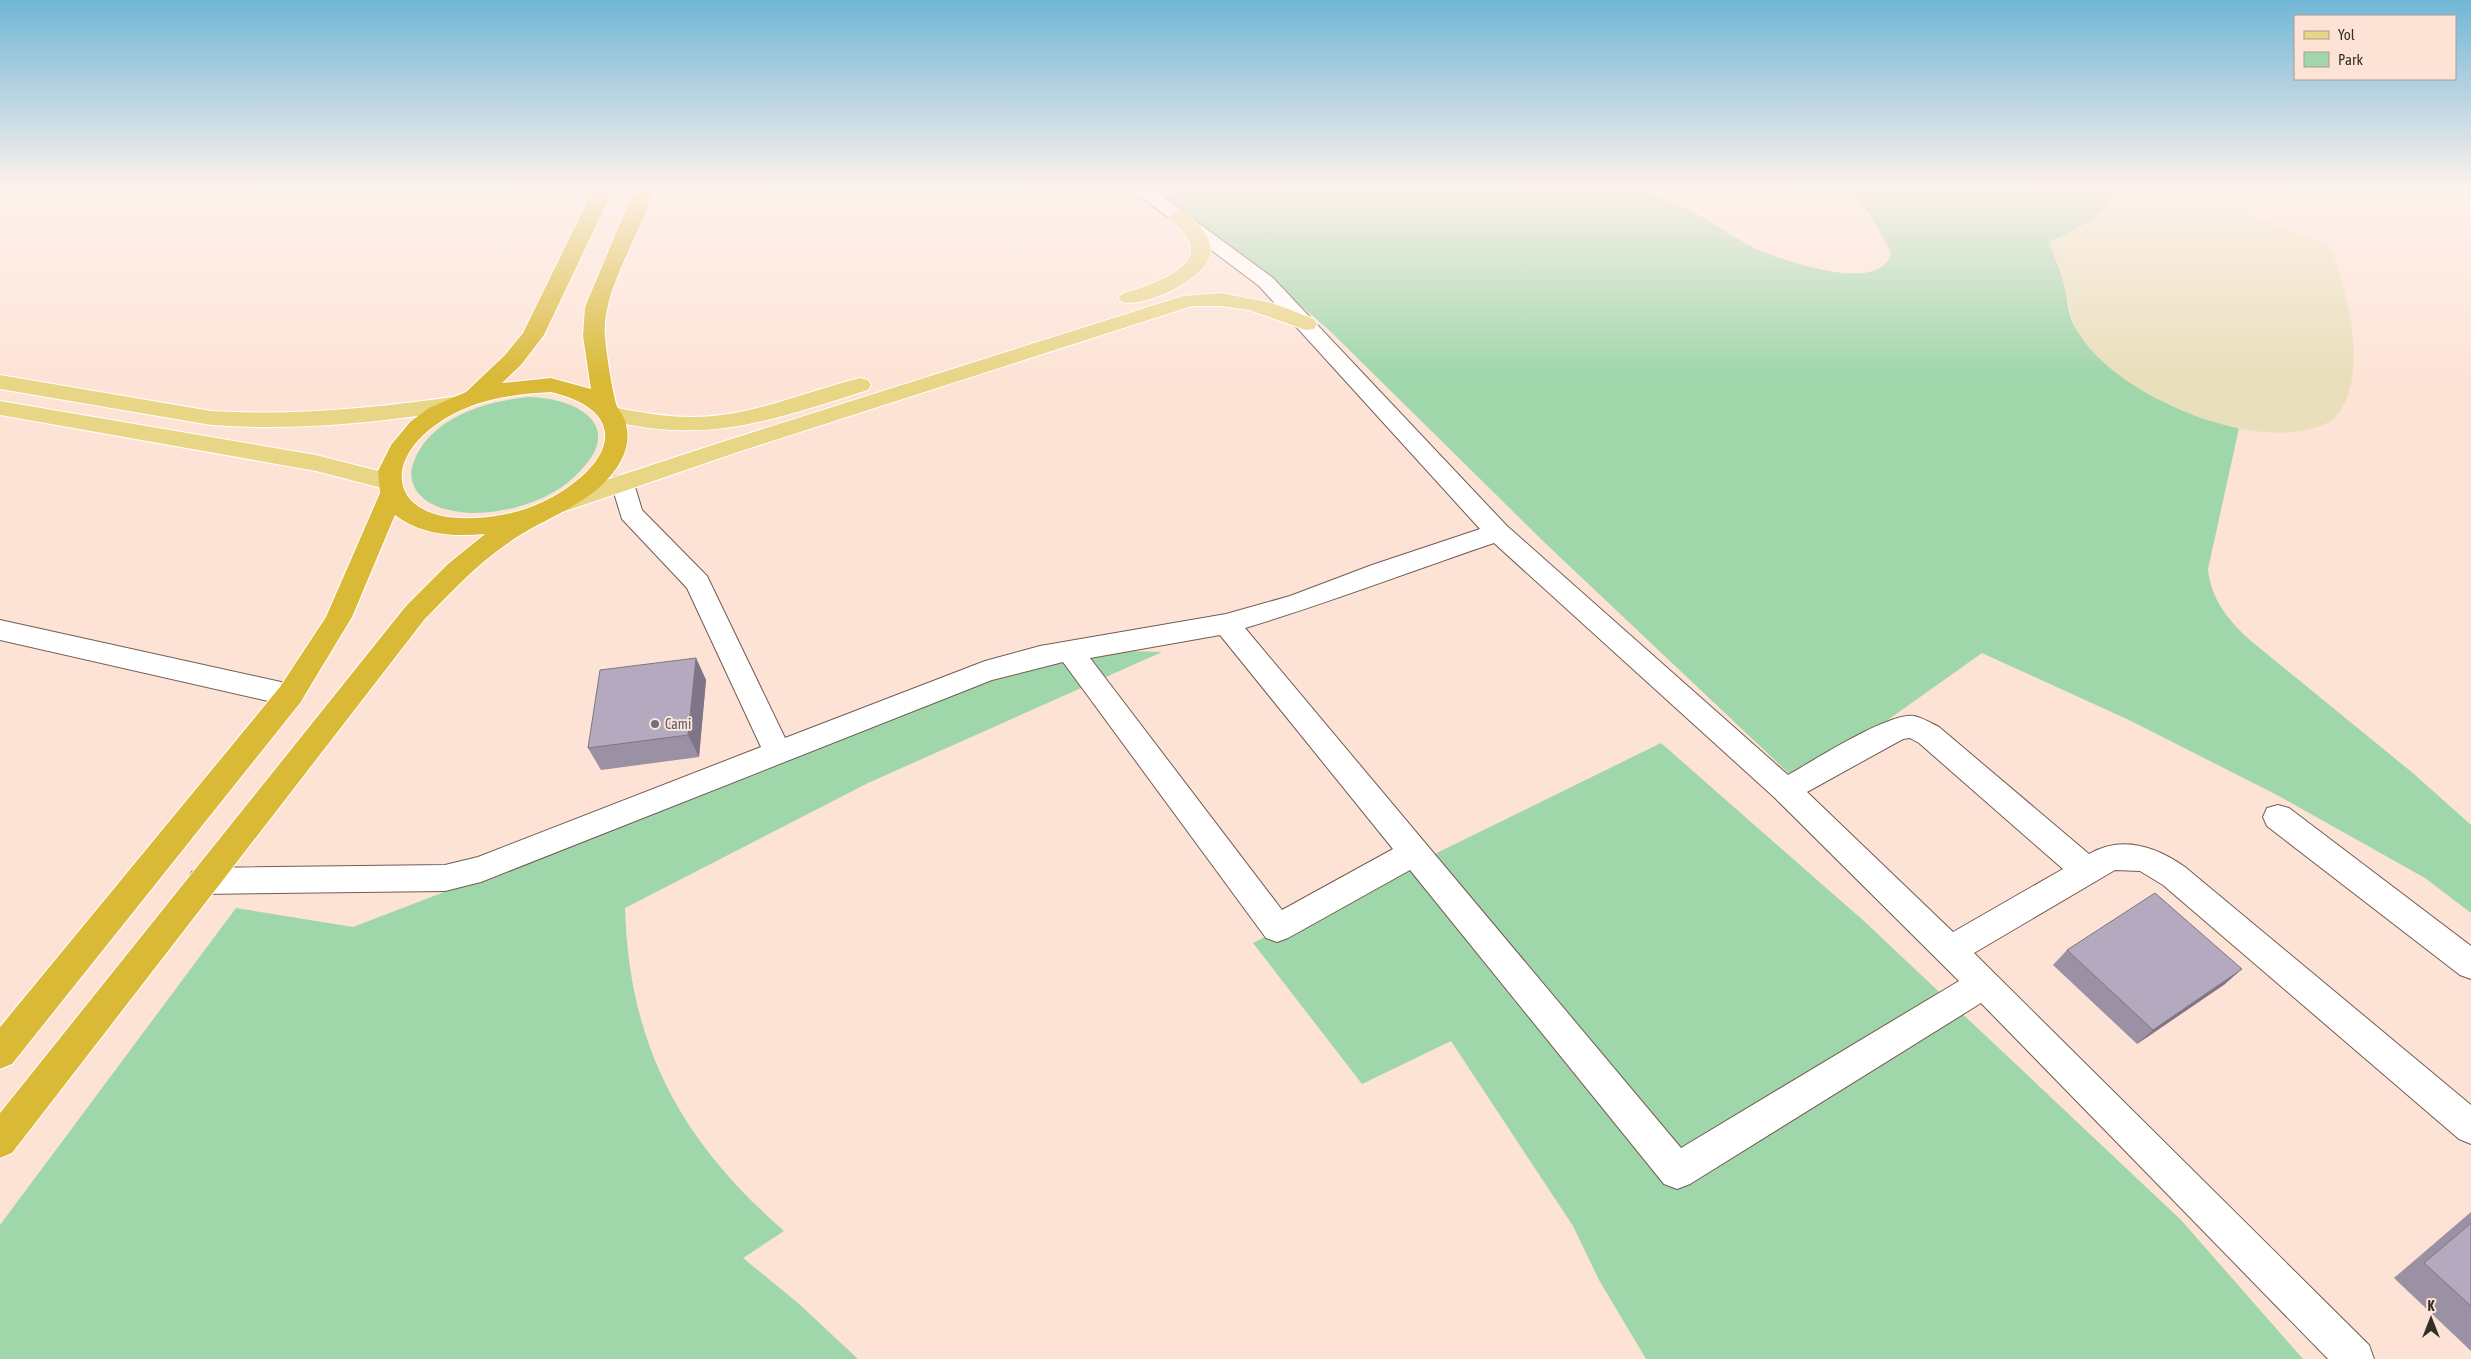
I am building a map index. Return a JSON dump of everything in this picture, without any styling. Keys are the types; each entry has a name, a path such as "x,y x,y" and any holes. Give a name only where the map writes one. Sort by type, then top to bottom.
{"highway":[{"path":"0,1053 290,695 339,617 391,488 395,458 408,439 426,422 464,401 513,360 533,335 573,251"},
{"path":"0,1141 415,613 467,560 511,528 588,485 609,460 617,436 616,424 608,410 594,336 596,307 618,251"},
{"path":"464,401 514,387 551,385 582,392 608,410"},
{"path":"391,488 398,504 421,520 455,527 495,525 546,510"}],"main road":[{"path":"608,410 670,424 705,424 756,416 1168,285 1186,274 1200,256 1201,251"},
{"path":"546,510 874,400 1190,300 1224,299 1254,304 1286,314 1306,324"},
{"path":"0,382 211,418 236,420 289,422 345,419 464,401"},
{"path":"0,408 295,459 391,488"}],"street":[{"path":"1225,251 1266,282 1498,532 1785,790 1950,950 2355,1359"},
{"path":"623,483 631,513 698,583 777,751"},
{"path":"203,882 445,878 481,869 777,751 985,671 1040,656 1226,624 1298,603 1380,571 1498,532"},
{"path":"1226,624 1677,1171 1983,984"},
{"path":"0,630 290,695"},
{"path":"1070,651 1277,928 1414,853"},
{"path":"1785,790 1898,728 1913,727 1929,735 2086,870"},
{"path":"2278,816 2471,965"},
{"path":"1950,950 2107,858 2125,855 2149,860 2162,867 2471,1127"}],"green space":[{"path":"1236,251 1762,251 1810,267 1832,272 1852,273 1870,272 1884,265 1890,251 2052,251 2064,283 2073,324 2091,349 2108,366 2148,393 2170,404 2239,428 2208,569 2217,600 2235,626 2251,641 2414,774 2471,825 2471,913 2425,878 2277,795 2129,720 1982,653 1799,783 1544,542 1330,331"},
{"path":"528,397 544,398 576,407 588,415 596,426 598,438 594,452 582,469 571,480 559,489 532,502 517,507 487,512 465,513 437,507 425,500 417,492 411,476 412,468 421,448 431,435 460,415 477,408"},
{"path":"1127,651 1162,652 868,783 625,908 629,958 637,1004 650,1047 667,1087 689,1126 716,1162 748,1197 784,1231 743,1258 798,1303 858,1359 0,1359 0,1225 236,908 353,927 684,800 980,674"},
{"path":"1661,743 1865,922 2181,1220 2303,1359 1646,1359 1599,1280 1573,1226 1451,1041 1362,1084 1253,943"}],"sand":[{"path":"2052,251 2332,251 2348,307 2352,330 2354,353 2348,396 2338,414 2327,423 2305,430 2278,433 2248,430 2216,423 2184,411 2153,397 2126,380 2102,361 2084,341 2074,322 2062,277"}],"building":[{"path":"696,658 688,735 588,748 600,670"},
{"path":"2155,893 2242,969 2153,1030 2067,950"},
{"path":"2471,1223 2471,1306 2424,1263"}],"place":[{"name":"Cami","path":"655,724"}]}
